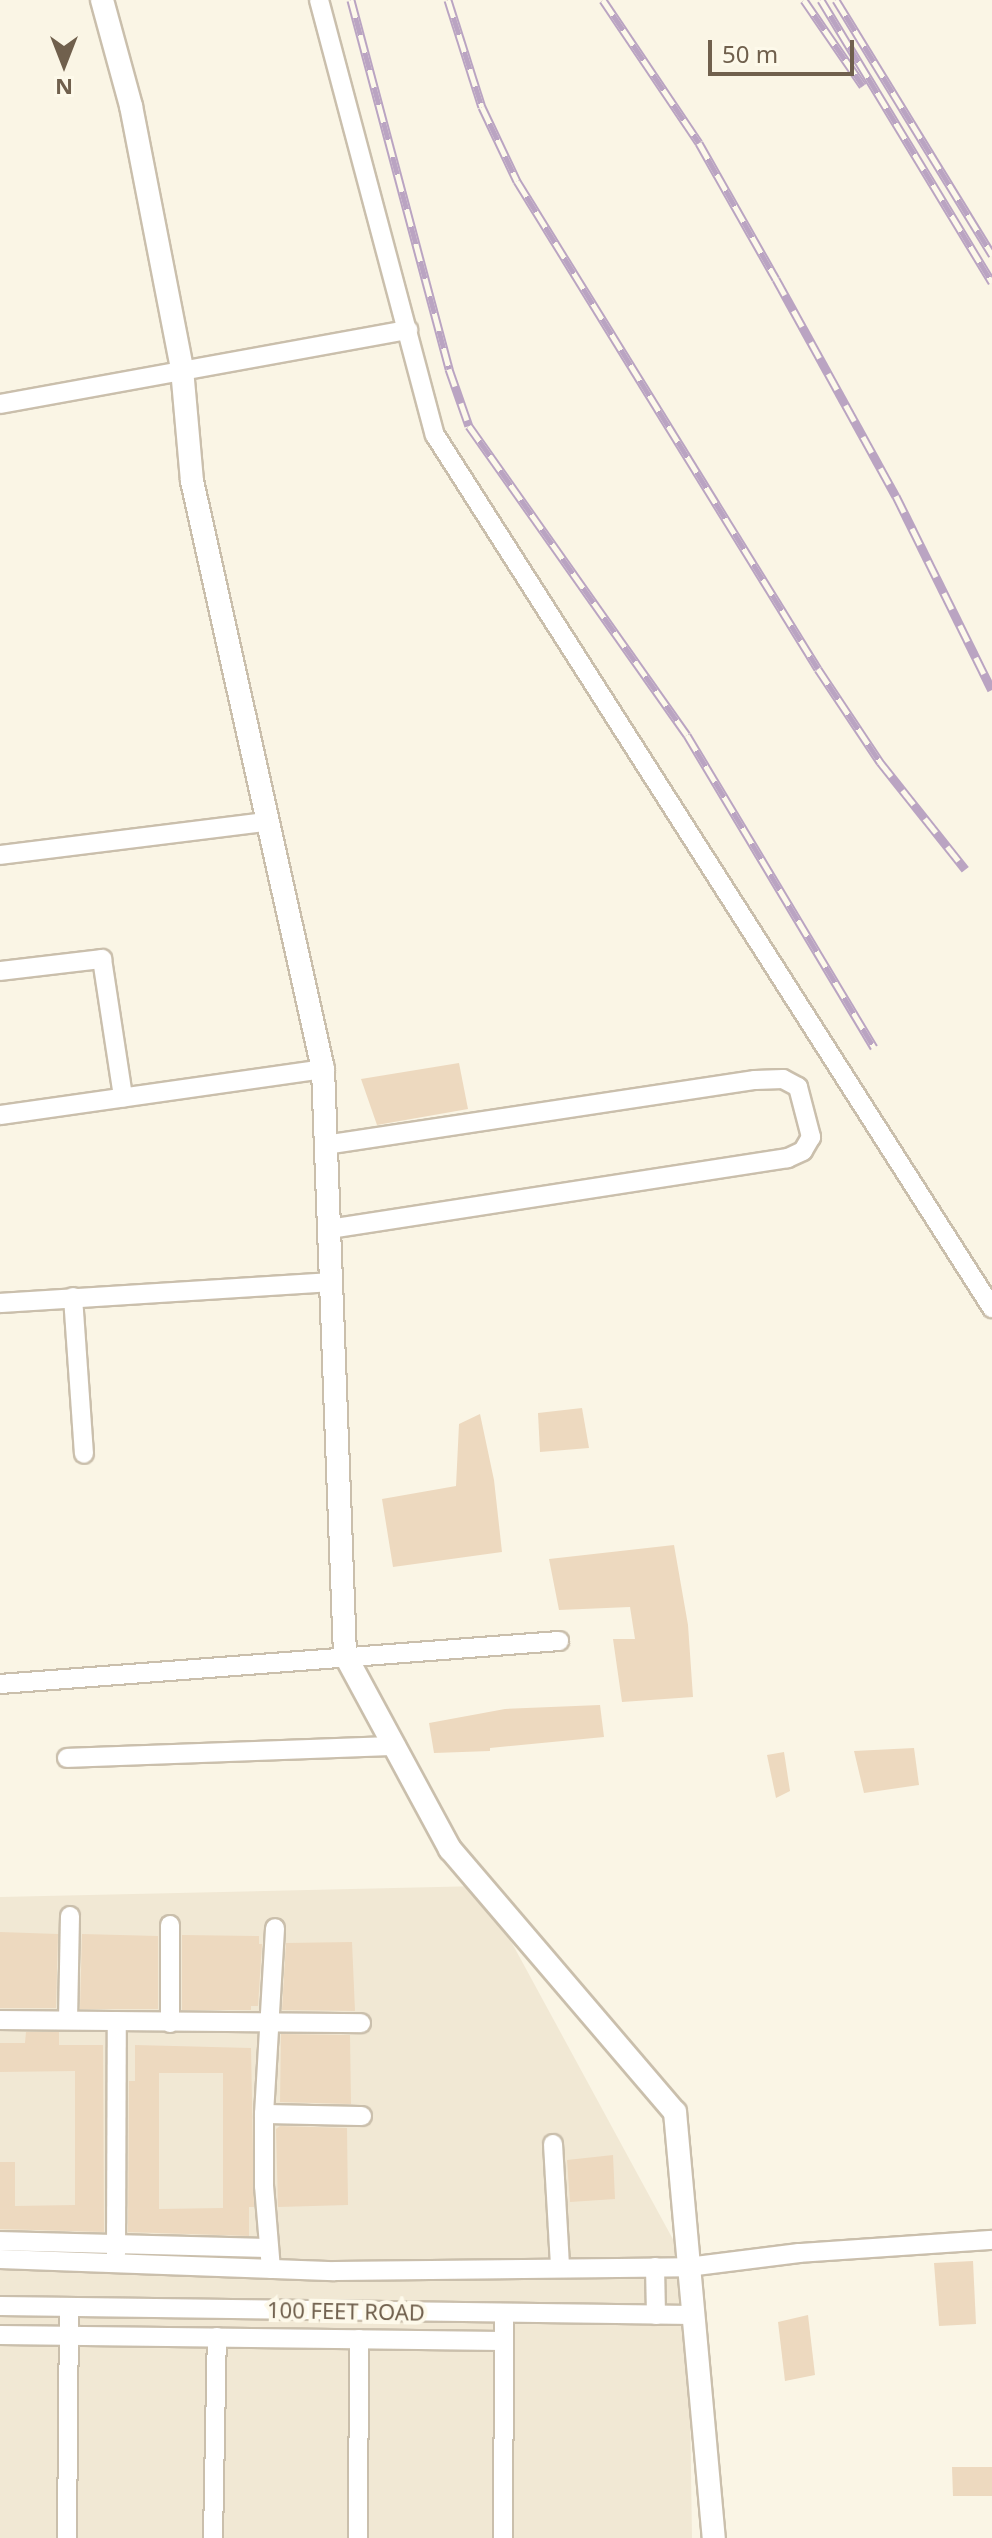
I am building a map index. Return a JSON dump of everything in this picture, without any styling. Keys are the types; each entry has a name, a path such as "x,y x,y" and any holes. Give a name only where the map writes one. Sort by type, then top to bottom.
{"street":[{"path":"102,0 131,106 182,369 192,481 265,822 323,1069 345,1655 450,1849 675,2112 714,2538"},
{"path":"319,0 435,435 992,1308"},
{"path":"0,404 408,330"},
{"path":"0,855 265,822"},
{"path":"0,971 102,959 123,1097"},
{"path":"0,1115 323,1069"},
{"path":"325,1145 755,1080 783,1079 798,1087 811,1137 803,1151 788,1158 329,1229"},
{"path":"0,1303 331,1282"},
{"path":"73,1297 84,1454"},
{"path":"0,1684 345,1655 559,1641"},
{"path":"67,1758 396,1746"},
{"path":"68,2020 70,1916"},
{"path":"170,1925 170,2023"},
{"path":"271,2269 264,2114 275,1928"},
{"path":"0,2020 361,2023"},
{"path":"117,2021 117,2265"},
{"path":"264,2114 362,2116"},
{"path":"553,2144 560,2267"},
{"path":"0,2259 335,2271 688,2267 799,2253 992,2240"},
{"path":"0,2241 268,2248"},
{"path":"655,2267 656,2315"},
{"name":"100 FEET ROAD","path":"0,2306 693,2315"},
{"path":"67,2538 69,2307"},
{"path":"503,2538 504,2313"},
{"path":"0,2335 503,2341"},
{"path":"213,2538 217,2337"},
{"path":"358,2538 359,2339"}],"shaded area":[{"path":"481,1886 688,2267 692,2538 0,2538 0,1897"}],"building":[{"path":"459,1063 468,1109 377,1125 361,1079"},
{"path":"582,1408 589,1448 540,1452 538,1413"},
{"path":"480,1414 494,1480 502,1552 393,1567 382,1499 456,1486 459,1424"},
{"path":"674,1545 688,1625 693,1697 622,1702 613,1639 635,1639 630,1607 559,1610 549,1559"},
{"path":"600,1705 604,1737 490,1748 490,1751 434,1753 429,1723 505,1709"},
{"path":"914,1748 919,1785 864,1793 854,1751"},
{"path":"784,1752 790,1791 776,1798 767,1755"},
{"path":"0,1932 58,1934 56,2008 0,2008"},
{"path":"82,1934 158,1936 158,2009 80,2009"},
{"path":"182,1935 259,1936 259,1944 262,1944 258,2006 251,2006 251,2010 182,2010"},
{"path":"352,1942 355,2011 282,2010 286,1943"},
{"path":"26,2032 59,2032 59,2045 103,2045 104,2232 0,2229 0,2162 15,2162 15,2206 75,2205 75,2071 0,2072 0,2043 25,2043"},
{"path":"281,2034 350,2035 351,2104 280,2102"},
{"path":"135,2045 251,2048 254,2207 249,2207 249,2236 128,2232 129,2081 135,2081","holes":["159,2073 223,2073 223,2208 159,2209"]},
{"path":"280,2126 347,2128 348,2205 278,2207 276,2129"},
{"path":"613,2155 615,2199 570,2202 567,2160"},
{"path":"973,2261 976,2324 939,2326 934,2263"},
{"path":"808,2315 815,2375 785,2381 778,2322"},
{"path":"952,2467 992,2467 992,2496 953,2496"}],"railway":[{"path":"351,0 449,369 469,426 687,735 874,1047"},
{"path":"448,0 482,107 517,181 818,669 880,762 965,869"},
{"path":"603,0 699,143 776,279 896,496 992,690"},
{"path":"804,0 863,86"},
{"path":"821,0 992,282"},
{"path":"836,0 992,255"}]}
